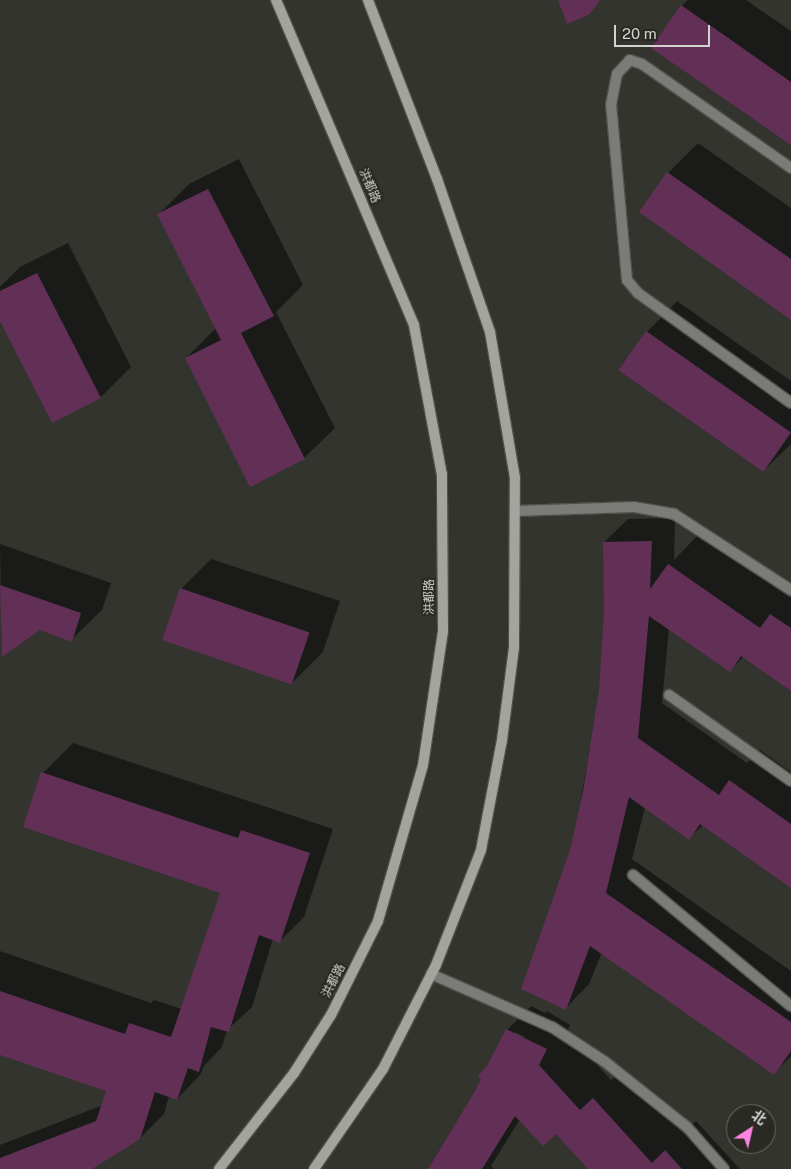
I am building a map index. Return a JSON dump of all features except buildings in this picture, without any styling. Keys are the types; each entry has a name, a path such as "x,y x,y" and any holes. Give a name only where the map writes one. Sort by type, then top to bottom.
{"main road":[{"name":"洪都路","path":"219,1169 299,1064 331,1015 378,921 423,765 443,631 442,475 414,325 276,0"},
{"path":"314,1169 383,1070 431,974 481,850 502,740 514,647 515,478 490,332 437,180 368,0"}],"lane":[{"path":"791,168 642,64 630,60 617,74 611,104 627,280 638,293 791,403"},
{"path":"516,511 634,507 674,514 791,590"},
{"path":"669,695 791,781"},
{"path":"633,875 791,1006"},
{"path":"431,974 552,1027 604,1060 687,1127 724,1169"}]}
